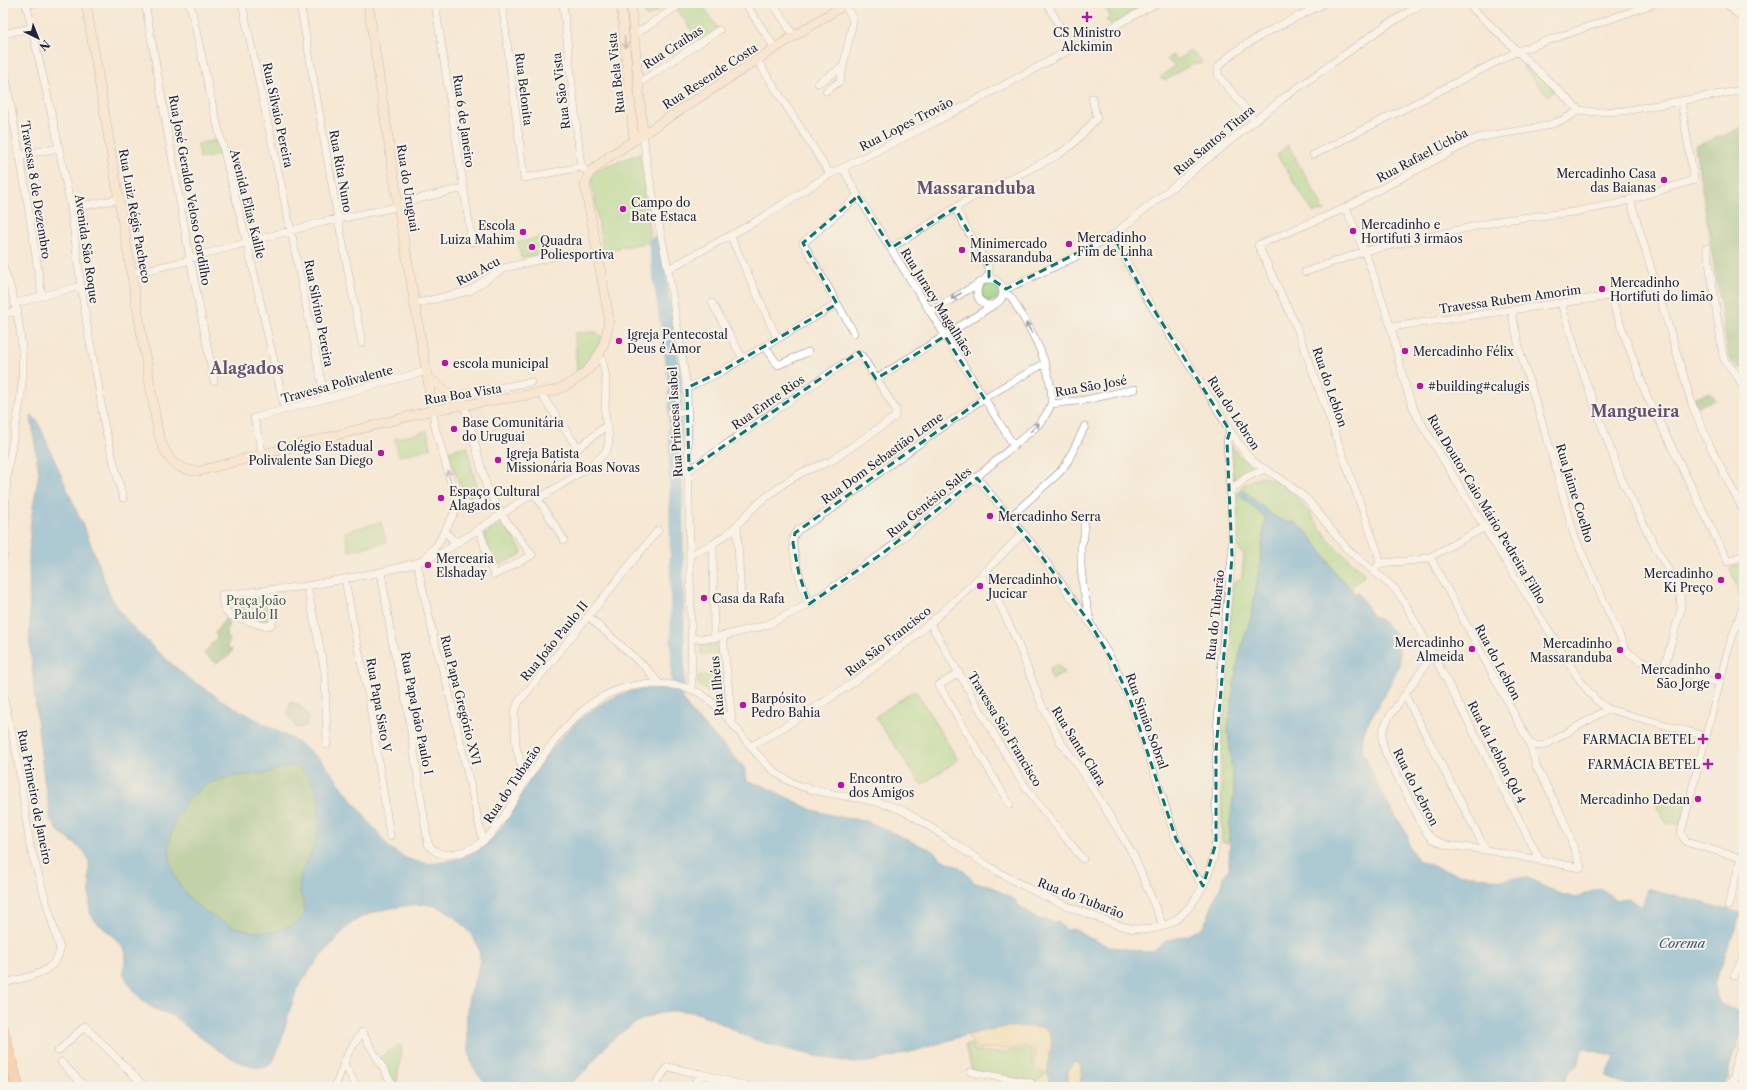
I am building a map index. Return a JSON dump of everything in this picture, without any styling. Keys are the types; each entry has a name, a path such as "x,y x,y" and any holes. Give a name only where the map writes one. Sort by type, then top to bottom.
{"main road":[{"name":"Rua Luiz Régis Pacheco","path":"86,3 133,273 158,432"},
{"name":"Rua do Uruguai","path":"368,3 398,205 432,410"},
{"name":"Rua Bela Vista","path":"621,3 634,140"},
{"name":"Rua Bela Vista","path":"631,3 643,134"},
{"name":"Rua Resende Costa","path":"585,170 598,164 721,85 775,48 846,4"},
{"name":"Rua Boa Vista","path":"158,432 161,444 170,460 183,469 190,471 208,469 432,410 464,404 541,394 563,388 573,382 593,365 600,355 608,331 609,318 585,185 585,170"},
{"path":"427,374 464,404"},
{"path":"3,1031 18,1087"},
{"path":"3,1077 6,1087"}],"street":[{"path":"26,4 36,3"},
{"name":"Rua José Geraldo Veloso Gordilho","path":"145,3 190,259 214,381"},
{"name":"Avenida Elias Kalile","path":"190,3 212,103 247,243 285,410"},
{"name":"Rua Silvaio Pereira","path":"242,3 292,232"},
{"name":"Rua Rita Nuno","path":"300,3 338,219 362,343"},
{"name":"Rua 6 de Janeiro","path":"435,3 472,242"},
{"name":"Rua Belonita","path":"502,3 524,178 585,170"},
{"name":"Rua São Vista","path":"563,3 585,170"},
{"path":"634,35 682,3"},
{"path":"745,3 775,48"},
{"path":"772,3 794,36"},
{"path":"1047,3 1072,49"},
{"name":"Rua Lopes Trovão","path":"668,269 755,222 830,174 935,122 1157,3"},
{"path":"1255,121 1218,75 1218,67 1224,60 1249,43 1325,3"},
{"name":"Rua Santos Titara","path":"1003,289 1036,276 1113,235 1181,187 1255,121 1335,60 1379,30 1423,3"},
{"path":"1467,3 1579,110 1610,112 1744,90"},
{"path":"1314,154 1518,51 1656,3"},
{"path":"1726,3 1744,20"},
{"name":"Avenida São Roque","path":"26,4 59,148 71,208 81,286 104,424 123,498"},
{"path":"826,91 840,81 853,21 846,4"},
{"path":"3,34 31,28"},
{"name":"Rua Craibas","path":"639,83 719,30"},
{"path":"757,60 830,174"},
{"name":"Travessa 8 de Dezembro","path":"3,62 20,155 42,296"},
{"path":"818,83 843,67"},
{"path":"891,248 955,208 1058,155 1073,144 1097,118 1092,98"},
{"path":"1305,272 1365,251 1496,222 1573,212 1616,204 1694,180 1681,101"},
{"name":"Rua Rafael Uchôa","path":"1258,245 1346,208 1475,139 1488,135 1562,122 1579,110"},
{"name":"Rua Princesa Isabel","path":"643,134 647,166 668,269 687,388 690,555 689,687"},
{"path":"20,155 59,148"},
{"name":"Rua Juracy Magalhães","path":"843,168 858,196 1014,446"},
{"path":"133,273 183,262 247,243 338,219 392,208 405,202 463,188"},
{"path":"854,333 803,243 858,196"},
{"path":"71,208 120,199"},
{"path":"1630,199 1695,414 1744,512"},
{"path":"955,208 989,268 986,278 977,289 978,298 986,305 995,304"},
{"name":"Rua Doutor Caio Mário Pedreira Filho","path":"1346,208 1365,251 1391,327 1413,407 1527,596 1582,682 1596,701 1608,709 1705,736"},
{"name":"Rua Silvino Pereira","path":"292,232 325,399"},
{"path":"730,235 777,338"},
{"name":"Rua do Lebron","path":"1113,235 1148,300 1246,454 1255,463 1285,482 1306,499 1346,548 1374,570"},
{"name":"Rua do Leblon","path":"1258,245 1297,328 1380,563"},
{"path":"1707,248 1725,361 1743,385"},
{"name":"Rua Acu","path":"414,304 469,291 504,268 552,257"},
{"path":"3,267 18,311 21,350 21,393 8,469 6,540 3,560"},
{"path":"930,312 986,278 994,279 1011,297 1034,336 1045,363 1052,391 1051,404"},
{"name":"Travessa Rubem Amorim","path":"1391,327 1610,296 1655,284"},
{"path":"16,303 81,286"},
{"path":"690,555 713,544 738,525 756,504 786,482 803,472 831,461 895,417 896,410 876,379 995,304 1002,298 1003,289"},
{"path":"1610,296 1646,394 1728,562 1744,555"},
{"path":"712,303 743,359"},
{"path":"1561,303 1584,376 1621,478 1645,527 1680,592 1681,609 1664,668"},
{"path":"687,388 716,375 837,304"},
{"name":"Rua Jaime Coelho","path":"1511,310 1521,355 1548,441 1575,538 1626,650 1636,658 1664,668 1719,683"},
{"path":"3,314 18,311"},
{"path":"765,346 778,365 808,352"},
{"path":"538,498 603,455 607,449 609,443 606,426 606,374 600,355"},
{"name":"Rua Entre Rios","path":"689,470 853,356 862,356 876,379"},
{"name":"Rua Dom Sebastião Leme","path":"809,604 803,588 793,543 795,534 798,530 833,508 898,458 984,398 1045,363"},
{"name":"Travessa Polivalente","path":"263,455 254,418 427,374"},
{"name":"Rua Boa Vista","path":"453,396 531,382"},
{"name":"Rua São José","path":"1051,404 1085,400 1135,389"},
{"path":"541,394 578,448 606,426"},
{"path":"464,404 487,488 502,515 532,555 494,575 479,529"},
{"name":"Rua Genésio Sales","path":"690,639 714,638 768,626 809,604 883,553 977,478 1038,425 1046,415 1051,404"},
{"path":"432,410 435,427 454,494 460,503 472,506 478,503 485,495 487,488"},
{"path":"670,413 687,412"},
{"path":"1009,518 1059,473 1068,461 1085,426"},
{"name":"Rua do Tubarão","path":"732,722 760,758 781,776 800,785 822,792 877,802 906,812 993,869 1047,898 1123,926 1151,929 1163,926 1182,914 1192,903 1203,886 1211,868 1216,843 1216,751 1222,654 1232,556 1227,441 1230,431"},
{"path":"1230,491 1247,477 1265,470"},
{"name":"Rua Simão Sobral","path":"977,478 1037,550 1090,623 1122,681 1176,839 1192,870 1203,886"},
{"path":"270,589 274,619 271,625 268,626 260,624 228,614 224,608 222,595 270,589 307,586 381,572 420,562 435,556 502,515 534,493 564,540"},
{"path":"420,562 437,545 460,503"},
{"path":"1086,517 1084,521 1081,552 1083,587 1090,623"},
{"path":"738,525 741,600"},
{"path":"1374,570 1380,563 1418,560 1430,557 1486,527"},
{"name":"Rua João Paulo II","path":"525,781 516,746 514,714 518,703 658,530"},
{"path":"445,531 452,539 458,542"},
{"name":"Rua São Francisco","path":"751,746 822,705 890,656 930,623 981,576 1023,533"},
{"path":"713,544 714,638"},
{"name":"Rua do Leblon","path":"1430,557 1530,744 1536,766 1563,818 1581,868"},
{"name":"Rua Papa Gregório XVI","path":"420,562 436,647 448,688 483,841"},
{"name":"Rua da Leblon Qd 4","path":"1374,570 1395,589 1403,600 1433,654 1540,860"},
{"name":"Rua Papa João Paulo I","path":"381,572 392,641 407,705 428,844 432,850 439,854"},
{"name":"Rua Santa Clara","path":"981,576 998,601 1017,641 1050,723 1061,743 1081,769 1134,856 1163,926"},
{"name":"Rua Papa Sisto V","path":"345,579 368,693 390,836"},
{"path":"307,586 325,672 328,732 327,745"},
{"path":"1728,906 1742,858 1686,842 1682,836 1687,808 1719,683 1728,650 1744,603"},
{"path":"588,616 648,670 659,684 689,687"},
{"name":"Travessa Sāo Francisco","path":"930,623 1017,774 1033,797 1083,859"},
{"name":"Rua Ilhéus","path":"723,635 732,722"},
{"name":"Rua do Lebron","path":"1433,654 1389,717 1383,730 1382,740 1385,752 1426,832 1438,843 1486,850 1581,868"},
{"path":"960,674 939,685 1010,805"},
{"name":"Rua do Tubarão","path":"439,854 450,855 462,853 477,846 497,828 525,781 561,734 593,701 609,693 627,687 659,684"},
{"name":"Rua Ilhéus","path":"689,687 719,709 732,722"},
{"name":"Rua Primeiro de Janeiro","path":"3,695 17,754 30,846 60,949 57,958 46,969 38,974 3,983"},
{"path":"1405,695 1486,850"},
{"path":"1530,744 1540,746 1547,744 1608,709"},
{"path":"1734,976 1744,957"},
{"path":"58,1051 85,1026 145,1087"},
{"path":"335,1087 348,1053 362,1032 394,1087"},
{"path":"1735,1087 1734,1069 1744,1038"},
{"path":"61,1062 85,1087"},
{"path":"344,1064 357,1087"},
{"path":"653,1087 668,1068 701,1074 750,1087"},
{"path":"971,1072 1031,1085"},
{"path":"692,1087 701,1074"},
{"path":"1726,1087 1734,1078"}],"highlighted area":[{"path":"858,196 891,248 955,208 989,268 989,277 1006,289 1113,235 1144,294 1230,431 1227,441 1232,556 1216,751 1216,843 1203,886 1176,839 1131,702 1114,664 1090,623 1037,550 977,478 883,553 809,604 799,574 793,543 795,533 984,398 945,336 876,379 859,352 689,470 687,388 722,371 837,304 803,243"}],"green space":[{"path":"639,3 672,3 647,17"},
{"path":"682,3 701,3 719,30 700,43 676,7"},
{"path":"1107,3 1139,3 1140,6 1112,25 1106,20 1111,17 1104,5"},
{"path":"1191,50 1202,62 1199,64 1193,63 1166,80 1160,78 1175,66 1167,59 1172,55 1178,60"},
{"path":"1529,64 1558,87 1548,96 1523,68"},
{"path":"1744,128 1744,368 1737,368 1729,359 1695,146"},
{"path":"216,140 219,155 200,159 198,144"},
{"path":"1288,145 1325,211 1313,212 1277,155"},
{"name":"Campo do Bate Estaca","path":"640,153 650,240 649,242 603,251 591,177 596,171"},
{"name":"Quadra Poliesportiva","path":"543,237 546,253 521,258 518,242"},
{"path":"986,283 994,283 999,288 997,299 994,301 986,301 981,296 981,288"},
{"path":"596,332 602,337 593,360 577,375 575,333"},
{"path":"1710,392 1716,400 1695,407 1693,398"},
{"path":"427,431 431,448 399,456 395,439"},
{"path":"1231,445 1240,457 1253,467 1242,472 1233,481"},
{"path":"467,446 477,488 477,492 471,496 463,495 448,451"},
{"path":"1260,476 1272,480 1292,494 1309,512 1331,542 1363,571 1364,575 1354,585 1351,591 1349,586 1337,575 1306,531 1291,522 1285,522 1273,516 1243,490 1239,494 1265,518 1261,555 1251,617 1240,652 1228,730 1234,792 1228,843 1222,842 1221,728 1233,583 1242,577 1244,555 1235,544 1236,494 1241,487"},
{"path":"381,522 386,542 349,551 345,532"},
{"path":"504,523 522,551 520,555 499,565 494,561 484,535"},
{"path":"1744,563 1744,579 1740,596 1730,568"},
{"name":"Praça João Paulo II","path":"266,593 270,615 269,621 262,623 232,610 228,603 231,597"},
{"path":"225,619 229,621 226,637 230,639 227,647 232,650 230,655 216,663 204,654 217,637 215,633"},
{"path":"721,643 722,654 701,654 701,644"},
{"path":"1058,664 1064,673 1052,680 1049,669"},
{"path":"699,675 723,677 725,704 698,684"},
{"path":"915,690 958,760 922,785 875,717"},
{"path":"291,702 300,705 309,717 306,726 297,728 287,714"},
{"path":"265,727 358,815 301,951 175,914 145,816"},
{"path":"1669,799 1686,803 1680,825 1665,821 1655,803"},
{"path":"971,1044 975,1051 1004,1053 1026,1048 1032,1051 1032,1060 1035,1070 1044,1074 1034,1083 972,1070 965,1045"},
{"path":"399,1045 402,1046 396,1087 379,1058"}],"sand":[{"path":"1006,1026 1043,1027 1049,1032 1051,1044 1048,1076 1051,1087 1036,1087 1036,1082 1047,1073 1042,1072 1035,1064 1035,1051 1032,1048 1025,1046 1009,1049 976,1048 967,1035"},
{"path":"1073,1062 1079,1064 1082,1069 1080,1087 1068,1087 1068,1070"}],"water":[{"name":"Corema","path":"32,415 37,420 88,537 112,600 128,622 158,652 188,678 228,704 292,739 323,762 386,844 403,857 416,862 438,863 464,856 477,850 488,842 501,828 530,779 557,742 592,710 611,698 632,691 654,689 678,692 691,712 744,767 747,781 766,787 812,810 844,818 865,820 930,849 943,860 961,868 975,883 989,885 1016,901 1021,908 1038,919 1058,922 1066,930 1075,929 1085,936 1111,947 1149,952 1155,950 1166,941 1191,934 1204,926 1223,877 1229,869 1230,822 1234,792 1228,730 1240,652 1251,617 1261,555 1265,518 1239,494 1243,490 1273,516 1285,522 1294,522 1306,531 1337,575 1349,586 1351,591 1359,594 1372,616 1382,621 1396,634 1400,659 1399,666 1385,694 1367,724 1363,735 1362,751 1386,801 1407,834 1409,847 1418,860 1458,874 1503,880 1514,877 1528,878 1557,893 1576,898 1595,890 1602,889 1616,900 1629,899 1643,907 1647,888 1741,913 1714,984 1720,1004 1741,1013 1744,1016 1741,1032 1730,1062 1729,1078 1721,1087 1634,1087 1606,1077 1615,1056 1585,1049 1582,1051 1578,1063 1569,1071 1561,1087 1080,1087 1082,1069 1079,1064 1074,1062 1068,1070 1068,1087 1051,1087 1048,1076 1048,1062 1052,1045 1052,1037 1046,1029 1042,1027 1000,1028 970,1034 889,1058 853,1063 770,1045 748,1037 717,1021 696,1013 672,1011 654,1015 629,1027 608,1044 577,1078 565,1086 541,1088 490,1087 480,1077 473,1066 468,1042 467,1022 469,997 478,972 480,961 477,944 465,927 450,913 435,906 419,904 379,911 360,918 354,922 336,939 301,983 297,990 273,1062 263,1067 251,1066 237,1061 222,1053 174,1017 151,1007 128,982 123,972 126,956 125,950 113,936 95,921 90,913 89,861 84,851 58,831 51,821 44,779 30,645 29,555 31,519 39,473 31,417","holes":["294,766 304,772 311,780 316,790 320,811 318,833 315,844 303,869 299,883 305,914 301,920 280,930 260,932 227,924 206,912 183,891 172,868 169,851 171,835 175,820 183,806 195,794 209,784 225,778 261,774"]}],"waterway":[{"path":"655,243 675,381 678,692"}],"place":[{"name":"CS Ministro Alckimin","path":"1087,17"},
{"name":"Mercadinho Casa das Baianas","path":"1664,180"},
{"name":"Campo do Bate Estaca","path":"623,209"},
{"name":"Mercadinho e Hortifuti 3 irmãos","path":"1353,231"},
{"name":"Escola Luiza Mahim","path":"523,232"},
{"name":"Mercadinho Fim de Linha","path":"1069,244"},
{"name":"Quadra Poliesportiva","path":"532,247"},
{"name":"Minimercado Massaranduba","path":"962,250"},
{"name":"Mercadinho Hortifuti do limão","path":"1602,289"},
{"name":"Igreja Pentecostal Deus é Amor","path":"619,341"},
{"name":"Mercadinho Félix","path":"1405,351"},
{"name":"escola municipal","path":"445,363"},
{"name":"#building#calugis","path":"1420,386"},
{"name":"Base Comunitária do Uruguai","path":"454,429"},
{"name":"Colégio Estadual Polivalente San Diego","path":"381,453"},
{"name":"Igreja Batista Missionária Boas Novas","path":"498,460"},
{"name":"Espaço Cultural Alagados","path":"441,498"},
{"name":"Mercadinho Serra","path":"990,516"},
{"name":"Mercearia Elshaday","path":"428,565"},
{"name":"Mercadinho Ki Preço","path":"1721,580"},
{"name":"Mercadinho Jucicar","path":"980,586"},
{"name":"Casa da Rafa","path":"704,598"},
{"name":"Mercadinho Almeida","path":"1472,649"},
{"name":"Mercadinho Massaranduba","path":"1620,650"},
{"name":"Mercadinho São Jorge","path":"1718,676"},
{"name":"Barpósito Pedro Bahia","path":"743,705"},
{"name":"FARMACIA BETEL","path":"1703,739"},
{"name":"FARMÁCIA BETEL","path":"1708,764"},
{"name":"Encontro dos Amigos","path":"841,785"},
{"name":"Mercadinho Dedan","path":"1698,799"}],"district":[{"name":"Massaranduba","path":"976,188"},
{"name":"Alagados","path":"247,368"},
{"name":"Mangueira","path":"1635,411"}]}
